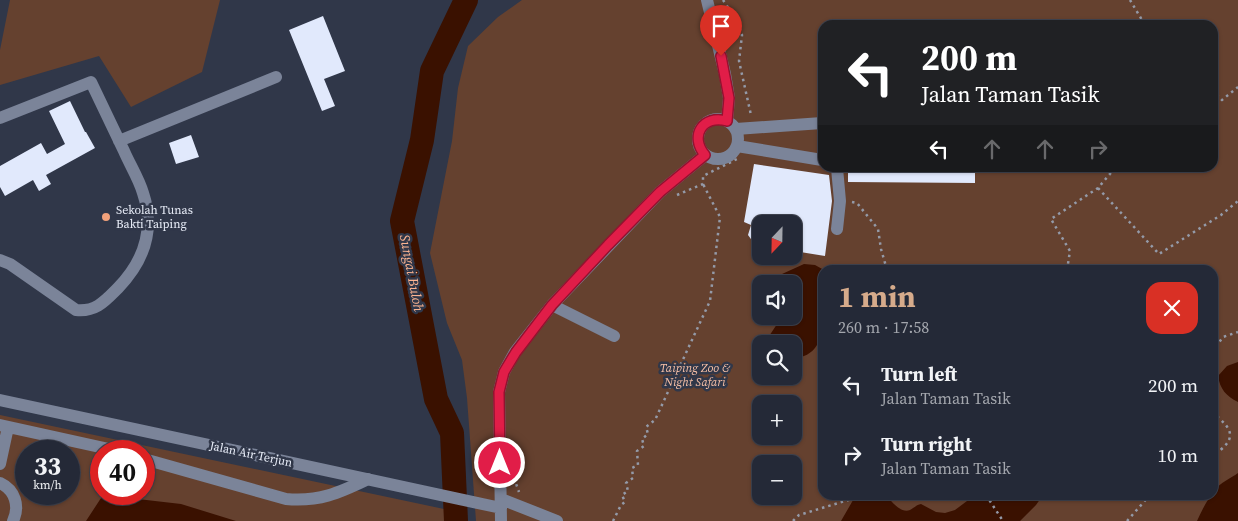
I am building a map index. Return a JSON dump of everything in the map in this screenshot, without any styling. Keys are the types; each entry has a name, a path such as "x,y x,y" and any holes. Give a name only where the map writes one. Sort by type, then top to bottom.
{"street":[{"path":"708,0 725,74 731,125 744,147"},
{"path":"119,141 276,77"},
{"path":"0,118 91,82 143,192 148,213 145,248 135,264 122,283 108,298 98,307 86,311 76,310 10,264 0,260"},
{"path":"818,122 753,127 731,125 721,119 708,121 699,131 698,144 705,155 717,160 724,159 744,147 818,159"},
{"path":"501,521 499,392 504,372 516,352 552,305 660,192 705,155"},
{"path":"836,172 840,201 837,229"},
{"path":"552,305 614,336"},
{"name":"Jalan Air Terjun","path":"0,400 480,503 501,503 519,506 557,521"},
{"path":"0,464 4,426 90,445"},
{"path":"155,462 286,499 304,501 337,494 368,479"},
{"path":"0,483 11,491 15,498 17,506 13,521"}],"path":[{"path":"723,0 736,19 742,35 739,61 753,127"},
{"path":"1130,0 1143,20"},
{"path":"1218,96 1222,100 1238,87"},
{"path":"613,521 620,505 624,502 622,495 628,491 626,483 633,478 632,468 638,465 637,451 644,446 642,439 648,434 646,427 655,420 710,301 720,217 703,184 703,176 745,155 744,147"},
{"path":"1068,265 1070,251 1051,219 1098,188 1112,172"},
{"path":"674,196 703,184"},
{"path":"1098,188 1159,254 1222,215 1238,200"},
{"path":"848,202 857,203 878,229 886,265"},
{"path":"1218,344 1223,337 1238,332"},
{"path":"1218,418 1230,429 1232,436 1226,447 1218,452"},
{"path":"514,471 514,480 519,494 519,506"},
{"path":"793,521 799,515 850,500"},
{"path":"989,500 1003,521"},
{"path":"1127,521 1146,500"}],"green space":[{"path":"10,0 220,0 202,72 131,107 99,56 0,85 0,50"},
{"name":"Taiping Zoo & Night Safari","path":"522,0 1238,0 1238,521 476,521 467,398 462,360 447,323 430,253 452,141 458,88 468,46 498,17"},
{"path":"0,415 118,440 90,440 90,505 155,505 155,448 444,509 445,521 0,521"}],"shaded area":[{"path":"804,264 818,267 818,343 813,351 802,357 802,335 770,335 777,325 802,325 802,275 782,275"},
{"path":"1238,362 1238,402 1224,392 1218,376 1227,366"},
{"path":"1238,473 1238,521 1197,521 1208,500 1218,500 1218,486"},
{"path":"853,500 891,500 896,506 907,511 921,504 936,512 945,513 955,510 968,500 1040,500 1020,521 841,521"},
{"path":"155,501 181,504 236,521 86,521 96,505 155,505"}],"building":[{"path":"323,16 345,71 324,79 335,106 322,111 289,30"},
{"path":"70,101 95,148 46,175 51,184 39,191 33,180 5,196 0,187 0,166 41,143 47,154 65,144 49,111"},
{"path":"191,135 199,157 176,164 169,143"},
{"path":"754,164 829,175 832,201 825,256 802,252 802,215 752,215 752,241 748,235 751,225 744,222"},
{"path":"848,172 975,172 975,183 848,182"}],"waterway":[{"name":"Sungai Buloh","path":"456,521 452,433 436,399 402,221 422,140 432,71 466,0"}],"place":[{"name":"Sekolah Tunas Bakti Taiping","path":"106,217"}],"route":[{"path":"500,463 499,392 504,372 516,352 552,305 660,192 705,155 698,144 699,131 708,121 714,119 727,121 729,98 721,56"}]}
